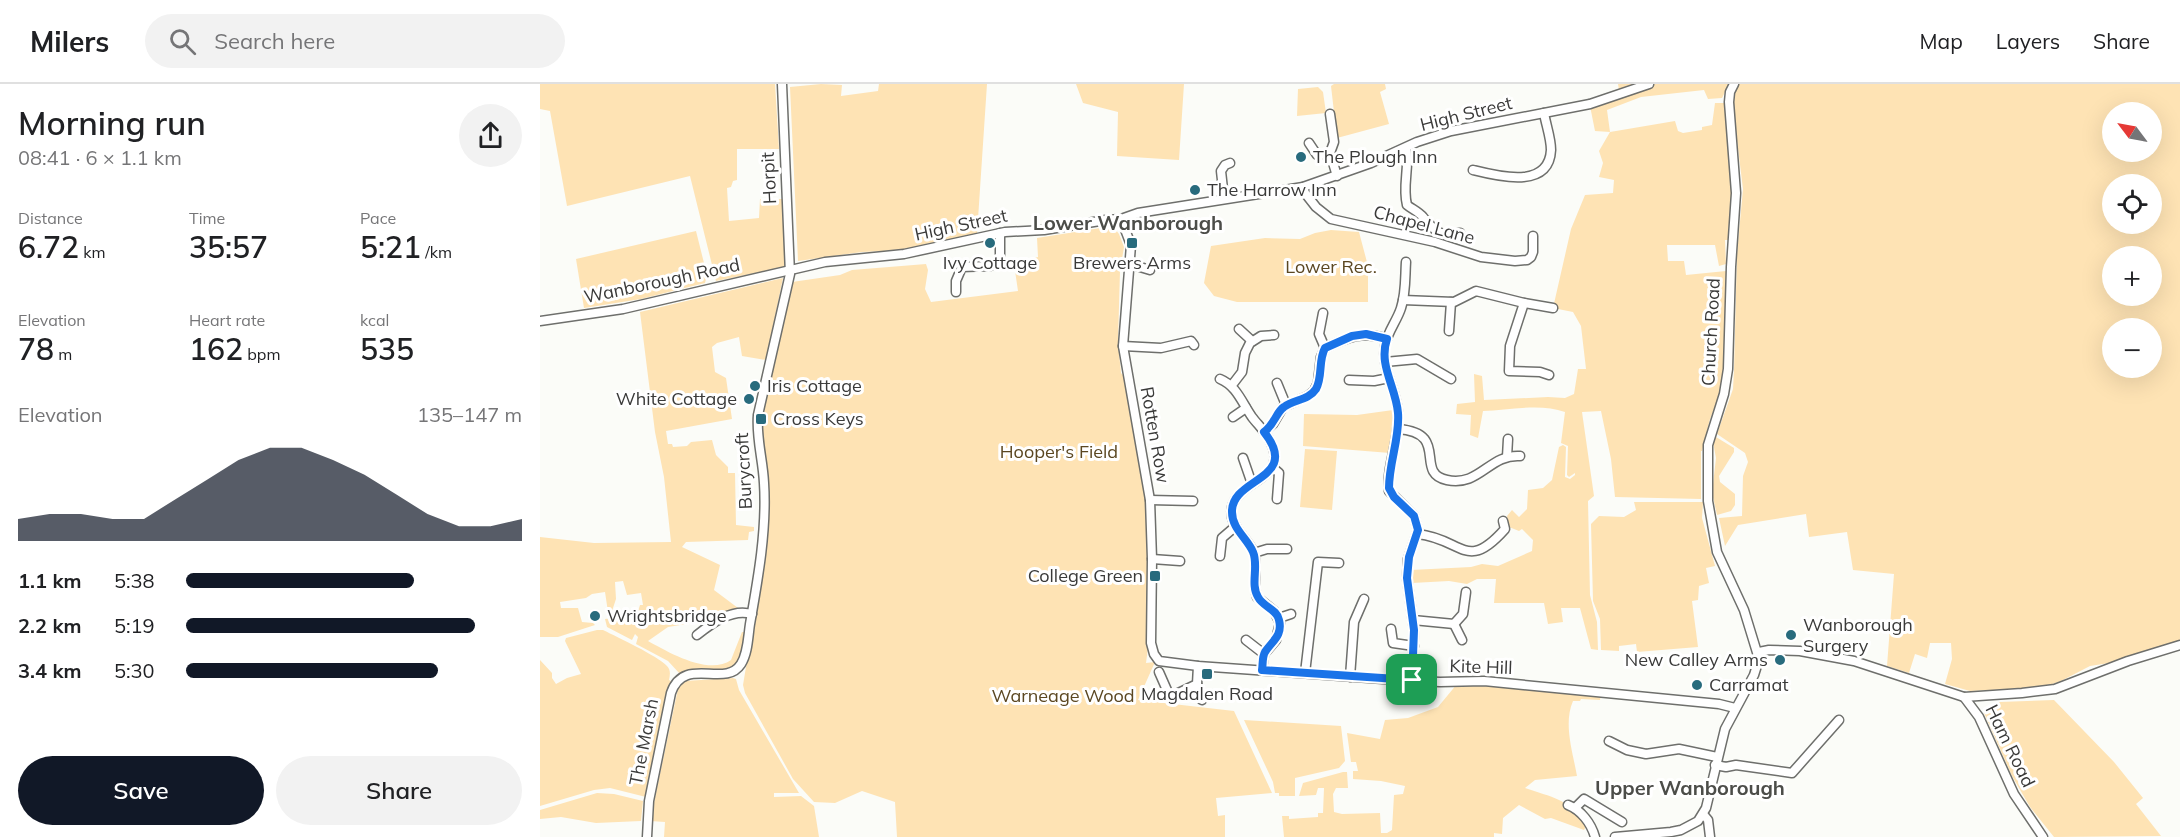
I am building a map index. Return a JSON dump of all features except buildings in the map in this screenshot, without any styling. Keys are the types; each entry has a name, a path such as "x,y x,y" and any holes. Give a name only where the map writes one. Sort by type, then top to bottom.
{"street":[{"name":"Horpit","path":"782,84 790,270"},
{"name":"High Street","path":"790,270 834,261 904,254 1012,231 1040,231 1121,219 1138,213 1303,187 1451,131 1590,104 1649,84"},
{"name":"Church Road","path":"1734,84 1729,102 1736,193 1728,369 1724,394 1708,446 1708,493 1718,552 1735,588 1759,652"},
{"path":"1473,170 1517,178 1531,177 1538,173 1548,162 1551,152 1544,113"},
{"path":"1330,114 1334,142 1330,153 1337,176"},
{"path":"1309,143 1317,155 1330,153"},
{"path":"1406,148 1408,160 1404,188 1407,205 1422,215 1430,228 1443,235 1460,233"},
{"path":"1224,198 1221,171 1225,165 1230,164"},
{"name":"Chapel Lane","path":"1303,187 1316,207 1331,219 1435,242 1481,257 1527,260 1533,252 1533,236"},
{"name":"Rotten Row","path":"1121,219 1131,246 1123,346 1150,500 1151,643 1155,658"},
{"path":"956,292 956,281 962,267 987,267 1000,259 1000,233"},
{"path":"1130,264 1150,270"},
{"path":"1403,266 1403,300 1387,339 1385,362 1397,407 1398,429 1389,488 1394,497 1414,516 1418,534 1409,557 1407,578 1413,620 1412,680"},
{"name":"Wanborough Road","path":"540,321 633,307 790,270"},
{"name":"Burycroft","path":"736,670 745,655 761,558 764,487 758,439 758,415 787,292 790,270"},
{"path":"1403,300 1451,302 1462,299 1472,292 1479,292 1553,308"},
{"path":"1449,331 1451,302"},
{"path":"1524,303 1510,346 1509,375 1540,372 1549,375"},
{"path":"1323,313 1319,334 1325,348"},
{"path":"1239,329 1252,341"},
{"path":"1232,385 1242,372 1245,350 1252,341 1261,336 1274,335"},
{"path":"1264,432 1273,424 1279,412 1286,405 1308,396 1316,388 1321,357 1325,348 1356,335 1374,335 1387,339"},
{"path":"1123,346 1161,348 1191,341 1194,345"},
{"path":"1385,362 1418,359 1451,379"},
{"path":"1354,382 1389,378"},
{"path":"1220,379 1232,385 1273,448 1272,468 1239,493 1232,512 1236,526 1254,553 1256,594 1279,618 1278,637 1264,654 1262,670"},
{"path":"1277,383 1286,405"},
{"path":"1233,417 1246,408"},
{"path":"1398,429 1416,432 1424,438 1428,444 1431,466 1444,480 1461,481 1474,478 1494,463 1507,457 1520,456"},
{"path":"1507,457 1508,439"},
{"path":"1243,458 1252,484"},
{"path":"1272,468 1279,473 1277,499"},
{"path":"1437,488 1444,480"},
{"path":"1150,500 1189,499"},
{"path":"1220,556 1222,538 1236,526"},
{"path":"1418,534 1435,537 1474,552 1487,548 1507,528"},
{"path":"1254,553 1267,549 1287,549"},
{"path":"1152,559 1180,561"},
{"path":"1305,674 1318,562 1339,563"},
{"path":"1454,624 1463,614 1466,592"},
{"path":"1350,677 1354,622 1364,599"},
{"path":"697,635 712,623 737,613 752,614"},
{"path":"1279,618 1291,614"},
{"path":"1413,620 1454,624"},
{"path":"1454,624 1462,640"},
{"path":"1390,629 1393,643 1414,646"},
{"path":"1246,640 1264,654"},
{"path":"1964,697 2055,689 2128,661 2180,645"},
{"name":"Ham Road","path":"1759,652 1800,651 1854,661 1964,697 1979,717 2014,794 2043,837"},
{"path":"1615,837 1681,830 1698,821 1708,800 1725,729 1754,675 1760,659 1759,652"},
{"name":"Kite Hill","path":"1155,658 1162,663 1305,674 1412,680 1484,681 1719,704 1735,708"},
{"path":"1198,666 1197,684 1202,700"},
{"name":"The Marsh","path":"647,837 651,795 671,693 675,684 680,678 688,675 727,673 736,670"},
{"path":"1160,672 1170,697 1197,684"},
{"path":"1609,741 1622,748 1640,753 1650,754 1678,749 1716,761 1726,767 1736,765 1792,773 1839,720"},
{"path":"1595,837 1590,823 1572,806 1584,799 1622,822"},
{"path":"1703,814 1708,820 1710,837"}],"green space":[{"path":"540,84 775,84 779,149 737,149 737,180 727,188 729,221 759,218 760,199 782,199 785,267 716,281 690,176 567,206 550,111 540,109"},
{"path":"821,84 842,85 841,96 878,91 879,84 987,84 977,234 905,250 862,252 798,261 790,87"},
{"path":"1076,84 1184,84 1179,160 1117,156 1118,112 1083,103"},
{"path":"1334,84 1385,84 1386,89 1380,92 1389,124 1337,138 1331,86"},
{"path":"1618,84 1729,84 1722,98 1708,99 1704,90 1641,97 1607,110 1610,132 1595,131 1590,106 1620,96"},
{"path":"1739,84 2180,84 2180,642 2109,663 2090,666 2061,681 2040,688 1970,691 1945,684 1952,659 1951,643 1930,643 1927,658 1915,654 1909,673 1887,666 1894,574 1853,570 1847,532 1809,537 1806,514 1738,525 1725,546 1719,518 1742,516 1743,476 1748,462 1745,453 1717,434 1733,389 1737,254 1743,189 1732,100"},
{"path":"1318,87 1323,92 1326,113 1297,116 1298,89"},
{"path":"1715,103 1724,103 1734,185 1729,240 1725,240 1726,264 1719,266 1715,245 1667,245 1668,261 1684,261 1686,275 1726,271 1723,387 1710,419 1701,451 1701,499 1615,497 1611,459 1601,411 1582,412 1594,496 1588,501 1590,595 1597,622 1598,650 1591,649 1580,608 1561,608 1563,622 1548,624 1544,603 1494,603 1496,579 1477,579 1467,584 1449,581 1412,583 1410,579 1411,570 1471,567 1482,564 1498,566 1532,551 1533,540 1522,529 1519,531 1509,527 1507,516 1512,510 1519,517 1527,509 1528,490 1543,488 1552,480 1559,447 1563,445 1566,447 1565,477 1570,479 1575,475 1575,473 1569,477 1567,475 1568,446 1561,443 1565,412 1535,407 1483,411 1478,438 1470,435 1471,415 1456,414 1457,404 1475,402 1474,374 1482,376 1484,400 1565,398 1574,394 1578,369 1586,369 1581,326 1573,312 1553,308 1571,229 1585,195 1613,193 1614,180 1599,177 1603,163 1599,151 1610,132 1675,121 1678,131 1683,133 1702,130 1702,127 1712,125"},
{"path":"1113,226 1124,247 1120,271 1118,342 1121,373 1128,381 1150,500 1150,633 1146,663 1155,662 1138,700 1234,711 1272,793 1216,798 1218,816 1225,815 1225,837 897,837 895,802 862,791 835,803 814,802 793,779 745,693 743,685 764,559 761,442 765,405 792,282 840,275 852,270 926,264 928,270 925,289 931,302 1018,291 1014,264 1038,257 1037,238"},
{"name":"Lower Rec.","path":"1331,230 1359,232 1368,266 1368,302 1237,302 1214,296 1204,283 1211,246 1265,238 1300,239"},
{"path":"696,231 707,275 705,283 641,299 584,308 576,259"},
{"path":"783,278 766,360 742,356 739,337 717,343 712,347 715,372 726,378 732,419 666,431 668,444 672,444 673,447 712,440 716,455 728,467 728,473 735,473 736,525 754,527 754,531 749,532 748,540 686,542 682,547 720,565 714,590 738,608 711,620 668,627 648,641 689,661 712,665 731,660 742,632 747,632 744,649 737,665 726,670 680,674 668,661 636,644 638,637 635,634 632,640 607,627 605,619 620,617 635,621 640,605 643,605 641,593 627,595 623,581 615,582 616,599 612,611 608,612 605,592 560,602 561,608 578,608 582,622 595,625 558,637 540,637 540,537 594,543 671,542 640,312"},
{"path":"1393,410 1390,453 1303,446 1304,414 1357,415"},
{"path":"1716,437 1734,448 1734,452 1719,476 1720,482 1735,494 1735,505 1731,511 1717,515 1712,493 1716,458 1713,442"},
{"path":"1305,449 1337,451 1332,510 1300,507"},
{"path":"1634,502 1703,502 1702,518 1715,566 1706,568 1709,583 1699,586 1698,600 1692,601 1698,647 1637,652 1636,644 1619,646 1619,651 1601,650 1600,619 1593,601 1591,524 1599,516 1624,517 1636,510"},
{"path":"603,630 646,652 662,662 670,671 669,680 671,681 646,797 610,788 594,790 540,806 540,660 552,673 556,684 581,674 565,641 566,638"},
{"path":"736,679 739,690 799,793 774,793 774,797 801,796 814,806 819,837 664,837 665,822 650,821 679,684 685,681"},
{"path":"1457,684 1601,695 1600,700 1573,701 1570,710 1569,729 1577,776 1535,780 1525,788 1567,804 1586,826 1584,830 1551,818 1545,819 1519,805 1503,818 1502,834 1494,833 1494,837 1284,837 1282,816 1289,816 1289,819 1318,817 1318,813 1323,813 1324,788 1318,788 1316,795 1299,796 1303,783 1343,772 1347,772 1348,788 1336,788 1333,794 1334,812 1342,814 1380,813 1381,833 1392,830 1394,795 1403,794 1405,786 1353,779 1353,771 1358,771 1356,762 1351,762 1347,733 1380,739 1385,720 1408,718 1438,707"},
{"path":"2054,700 2114,762 2143,798 2136,804 2161,836 2054,837 2030,807 2012,776 1984,713 1990,705 1999,702"},
{"path":"1244,720 1341,726 1345,761 1339,768 1295,778 1295,796 1279,796 1279,793 1275,793 1273,782"},
{"path":"597,793 614,794 643,801 641,821 596,823 561,817 540,819 540,810"}],"place":[{"name":"The Plough Inn","path":"1301,157"},
{"name":"The Harrow Inn","path":"1195,190"},
{"name":"Ivy Cottage","path":"990,243"},
{"name":"Brewers Arms","path":"1132,243"},
{"name":"Iris Cottage","path":"755,386"},
{"name":"White Cottage","path":"749,399"},
{"name":"Cross Keys","path":"761,419"},
{"name":"College Green","path":"1155,576"},
{"name":"Wrightsbridge","path":"595,616"},
{"name":"Wanborough Surgery","path":"1791,635"},
{"name":"New Calley Arms","path":"1780,660"},
{"name":"Magdalen Road","path":"1207,674"},
{"name":"Carramat","path":"1697,685"}],"district":[{"name":"Lower Wanborough","path":"1128,223"},
{"name":"Upper Wanborough","path":"1690,788"}],"route":[{"path":"1356,335 1374,335 1387,339 1384,349 1385,367 1398,414 1389,491 1411,512 1418,526 1417,537 1409,557 1407,578 1414,630 1412,680 1262,670 1264,654 1278,637 1279,618 1257,597 1254,553 1232,519 1232,508 1237,495 1272,468 1273,448 1264,432 1273,424 1283,407 1312,394 1318,383 1321,357 1325,348 1356,335"}],"park label":[{"name":"Hooper's Field","path":"1059,452"},
{"name":"Warneage Wood","path":"1063,696"}]}
